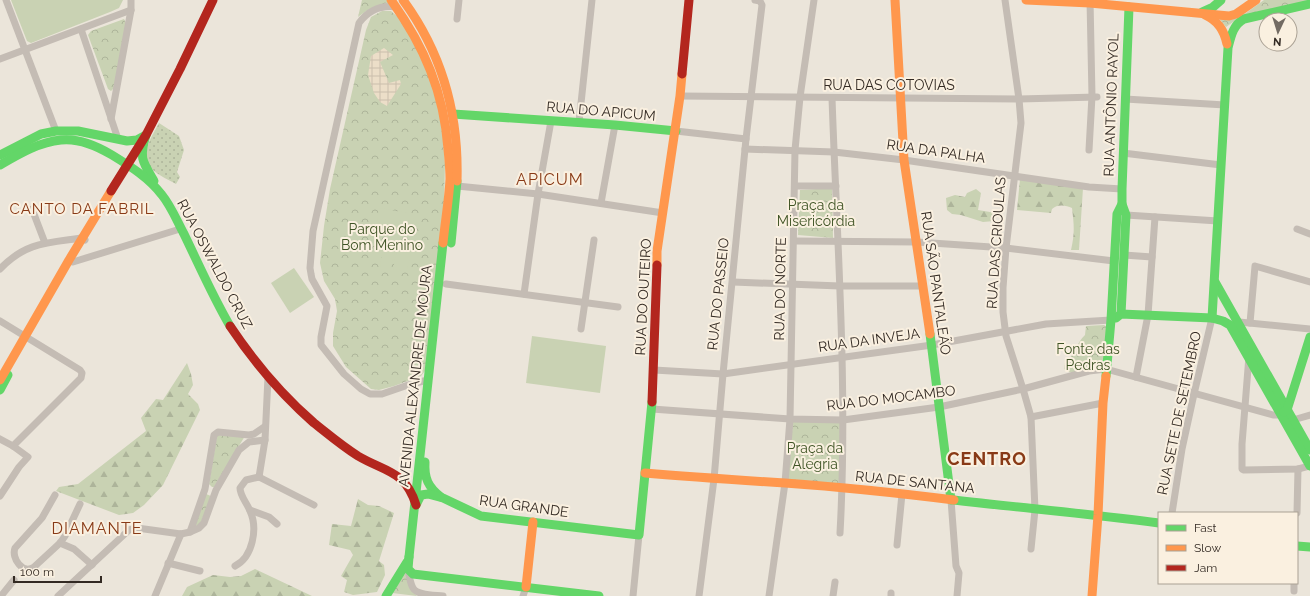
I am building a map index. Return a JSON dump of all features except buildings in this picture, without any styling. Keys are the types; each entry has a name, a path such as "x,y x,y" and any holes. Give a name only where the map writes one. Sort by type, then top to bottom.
{"main road":[{"path":"1,382 127,164 146,135 213,0"},
{"name":"AVENIDA ALEXANDRE DE MOURA","path":"403,0 423,31 447,88 453,114 456,142 457,186 424,470 425,477 433,491 441,497"},
{"name":"RUA DO OUTEIRO","path":"639,535 644,473 652,409 656,267 662,213 676,131 689,0"},
{"name":"RUA SÃO PANTALEÃO","path":"895,0 904,160 932,344 951,500"},
{"path":"1026,0 1090,2 1129,7 1233,15 1256,0"},
{"path":"1195,13 1213,8 1221,0"},
{"name":"AVENIDA ALEXANDRE DE MOURA","path":"393,4 417,41 432,70 444,114 447,136 450,188 408,569"},
{"path":"1212,318 1228,48 1233,28 1241,20 1310,4"},
{"name":"RUA ANTÔNIO RAYOL","path":"1121,314 1126,215 1122,204 1122,189 1129,7"},
{"path":"1195,13 1209,17 1220,24 1224,30 1228,48"},
{"path":"432,70 438,82 446,112 453,114"},
{"name":"RUA DO APICUM","path":"453,114 579,122 676,131"},
{"path":"0,155 41,134 56,131 78,131 133,141 146,135"},
{"path":"146,135 142,147 141,158 143,164 163,196"},
{"path":"447,136 453,137 456,142"},
{"name":"RUA OSWALDO CRUZ","path":"0,164 38,145 49,141 66,139 94,144 110,152 137,171 163,196 222,313 241,343 268,377 302,411 337,442 370,463 390,472 400,479 409,489 416,505"},
{"path":"84,239 126,175 137,171"},
{"name":"RUA ANTÔNIO RAYOL","path":"1092,596 1098,515 1103,403 1111,320 1118,214 1122,204"},
{"path":"1214,282 1239,322 1310,466"},
{"path":"1111,320 1121,314 1148,315 1212,318 1230,325 1284,412 1293,420 1310,450"},
{"path":"1284,412 1310,337"},
{"name":"RUA DE SANTANA","path":"644,473 784,483 902,494 1158,523"},
{"name":"RUA GRANDE","path":"416,505 419,498 424,494 431,494 441,497 477,515 639,535"},
{"path":"524,592 533,522"},
{"path":"1298,546 1310,547"},
{"path":"386,596 405,566 409,556"},
{"path":"408,569 414,574 524,592 599,596"}],"street":[{"path":"6,0 56,131"},
{"path":"111,119 131,10 131,0"},
{"path":"457,18 458,0"},
{"path":"579,122 592,0"},
{"name":"RUA DO PASSEIO","path":"699,596 714,479 746,138 762,5 760,1 755,0"},
{"name":"RUA DO NORTE","path":"770,596 784,483 790,419 794,284 795,150 800,97 814,0"},
{"name":"RUA DAS CRIOULAS","path":"1005,0 1019,99 1020,123 1006,248 1003,312 1005,330 1031,417 1035,510 1031,549"},
{"path":"1089,150 1095,97 1090,2"},
{"path":"393,4 369,12 359,23 313,231 310,268 312,279 328,306 321,337 321,345 344,374 365,391 376,394 385,394 411,384 428,380"},
{"path":"0,60 131,10"},
{"path":"82,29 118,139"},
{"name":"RUA DAS COTOVIAS","path":"680,96 900,99 1019,99 1095,97"},
{"path":"832,98 844,420 843,489 840,533"},
{"path":"1126,99 1225,105"},
{"path":"524,294 538,194 551,121"},
{"path":"601,203 615,125"},
{"name":"RUA DO APICUM","path":"676,131 746,138"},
{"name":"RUA DA PALHA","path":"746,150 834,152 1014,175 1090,187 1122,189"},
{"path":"1123,153 1221,165"},
{"path":"457,186 538,194 662,213"},
{"path":"795,186 836,186"},
{"path":"32,209 45,243"},
{"path":"1126,215 1218,221"},
{"path":"1136,377 1148,315 1155,217"},
{"path":"71,261 180,229"},
{"path":"1297,229 1310,234"},
{"path":"0,269 13,257 27,248 45,243 84,239"},
{"path":"581,329 594,240"},
{"path":"794,241 917,242 1006,248 1114,260"},
{"path":"1124,255 1152,257"},
{"path":"1250,323 1255,266 1310,282"},
{"path":"733,282 840,286 923,286"},
{"path":"446,284 618,307"},
{"name":"RUA SETE DE SETEMBRO","path":"1172,512 1182,449 1212,318"},
{"name":"RUA DA INVEJA","path":"654,370 723,374 842,358 1046,324 1111,320"},
{"path":"0,321 80,370 82,373 81,378 13,446"},
{"path":"1239,322 1310,329"},
{"path":"1251,346 1244,408 1242,466 1244,470 1298,469 1310,466"},
{"path":"1106,369 1244,408 1273,415 1284,412"},
{"name":"RUA DO MOCAMBO","path":"652,409 720,415 844,420 939,406 1023,389 1082,373 1106,369"},
{"path":"259,477 265,440 264,427 268,377"},
{"path":"1031,417 1103,403"},
{"path":"1293,420 1310,415"},
{"path":"190,532 205,489 214,435 218,432 249,435 254,434 264,427"},
{"path":"0,439 28,457 19,467 0,496"},
{"path":"58,596 132,528 181,534 199,528 204,523 214,493 239,450 249,442 265,440"},
{"path":"1297,512 1298,469"},
{"path":"235,566 241,563 246,557 252,541 253,522 250,510 240,488 246,480 259,477 314,505"},
{"path":"205,489 214,493"},
{"path":"897,545 902,494"},
{"path":"55,495 42,518 15,548 14,556 23,568 27,570 30,570 60,543 69,529 80,504"},
{"name":"RUA SÃO PANTALEÃO","path":"951,500 956,566 959,573 957,596"},
{"path":"250,510 269,517 277,524"},
{"path":"155,596 181,534"},
{"name":"RUA DO OUTEIRO","path":"633,596 639,535"},
{"path":"60,543 83,556 92,565"},
{"path":"168,563 200,571"},
{"path":"408,569 412,586 416,591 419,593 443,596"},
{"path":"1,596 14,580"},
{"path":"832,596 835,582"},
{"path":"1294,584 1294,591"}],"green space":[{"path":"11,0 123,0 119,8 31,43 27,41"},
{"path":"362,0 388,0 391,3 373,7 358,17"},
{"path":"1264,0 1310,0 1266,12 1258,12 1258,14 1236,20 1226,27 1218,17 1239,16 1246,13"},
{"name":"Parque do Bom Menino","path":"382,11 391,11 399,18 412,36 433,86 442,123 445,164 444,205 425,371 421,376 379,390 371,389 346,367 333,346 333,333 337,311 335,299 324,281 320,263 330,189 366,30 371,17"},
{"path":"124,19 126,23 114,88 111,91 108,89 88,35 91,31"},
{"path":"159,123 179,136 184,150 177,172 180,177 176,184 154,171 149,165 147,159 146,153 150,141"},
{"path":"1020,179 1083,188 1079,250 1071,250 1074,229 1072,208 1064,206 1054,207 1051,213 1017,210"},
{"name":"Praça da Misericórdia","path":"832,188 833,238 798,235 800,190"},
{"path":"976,189 981,193 978,210 996,213 994,221 983,222 961,215 952,214 947,210 946,198 955,195 965,197 967,193"},
{"path":"379,208 414,214 411,236 375,232"},
{"path":"384,244 396,246 391,268 380,267"},
{"path":"398,245 412,248 407,271 393,269"},
{"path":"294,268 314,297 290,313 271,283"},
{"name":"Fonte das Pedras","path":"1104,325 1107,327 1102,369 1072,373 1064,369 1065,363 1085,335 1086,326"},
{"path":"532,336 606,346 600,393 526,383"},
{"path":"187,363 193,385 188,394 198,404 200,410 163,485 144,505 133,513 119,515 56,491 59,487 78,484 146,431 141,418 156,399 163,400"},
{"name":"Praça da Alegria","path":"793,422 841,422 840,485 787,481"},
{"path":"217,435 245,436 214,487 212,487 209,484"},
{"path":"206,494 211,496 200,525 195,526"},
{"path":"358,499 368,505 379,506 394,513 379,561 384,565 385,575 377,592 353,595 344,592 347,580 341,576 353,555 350,550 329,545 332,524 351,526"},
{"path":"255,569 312,596 182,596 187,587 213,575 230,577 241,576"},
{"path":"406,572 414,593 417,596 392,593"}],"shaded area":[{"path":"384,48 393,55 380,62 389,83 400,80 401,84 387,106 380,102 374,93 368,75 371,56"}],"traffic: fast":[{"path":"1202,12 1213,7 1221,0"},
{"path":"1212,318 1228,48 1231,35 1237,24 1244,19 1310,4"},
{"path":"1121,314 1126,215 1122,204 1122,189 1129,7"},
{"path":"453,114 615,125 676,131"},
{"path":"0,155 41,134 56,131 78,131 127,141 137,140 146,135"},
{"path":"146,135 142,154 144,164 154,181"},
{"path":"0,165 45,143 61,140 74,140 94,146 112,155 132,168 151,183 168,204 230,326"},
{"path":"451,243 457,181"},
{"path":"1106,376 1117,214 1122,204"},
{"path":"409,557 443,243"},
{"path":"1215,282 1310,450"},
{"path":"1116,318 1121,314 1212,318 1230,325 1310,466"},
{"path":"930,334 951,500"},
{"path":"1284,412 1287,410 1310,337"},
{"path":"0,390 8,375"},
{"path":"416,505 421,495 428,494 443,498 481,516 639,535 652,402"},
{"path":"425,462 425,473 428,482 433,490 441,497"},
{"path":"954,500 1158,523"},
{"path":"1298,546 1310,547"},
{"path":"409,557 408,569 413,574 599,596"},
{"path":"386,596 407,562"}],"traffic: slow":[{"path":"391,0 403,17 422,52 437,89 442,108 446,128 450,179 443,243"},
{"path":"403,0 417,20 428,41 438,63 445,86 455,132 457,181"},
{"path":"895,0 904,160 930,334"},
{"path":"1026,0 1090,3 1229,16 1236,14 1256,0"},
{"path":"1205,15 1214,20 1220,26 1227,44"},
{"path":"657,265 657,251 682,74"},
{"path":"0,380 69,260 111,191"},
{"path":"1092,596 1098,515 1103,403 1106,376"},
{"path":"645,473 827,486 954,500"},
{"path":"526,587 533,522"}],"traffic: jam":[{"path":"111,191 146,135 213,0"},
{"path":"682,74 689,0"},
{"path":"652,402 657,265"},
{"path":"230,326 269,378 302,412 335,440 352,452 400,478 406,485 416,505"}],"district":[{"name":"APICUM","path":"550,179"},
{"name":"CANTO DA FABRIL","path":"82,209"},
{"name":"CENTRO","path":"987,459"},
{"name":"DIAMANTE","path":"97,528"}]}
